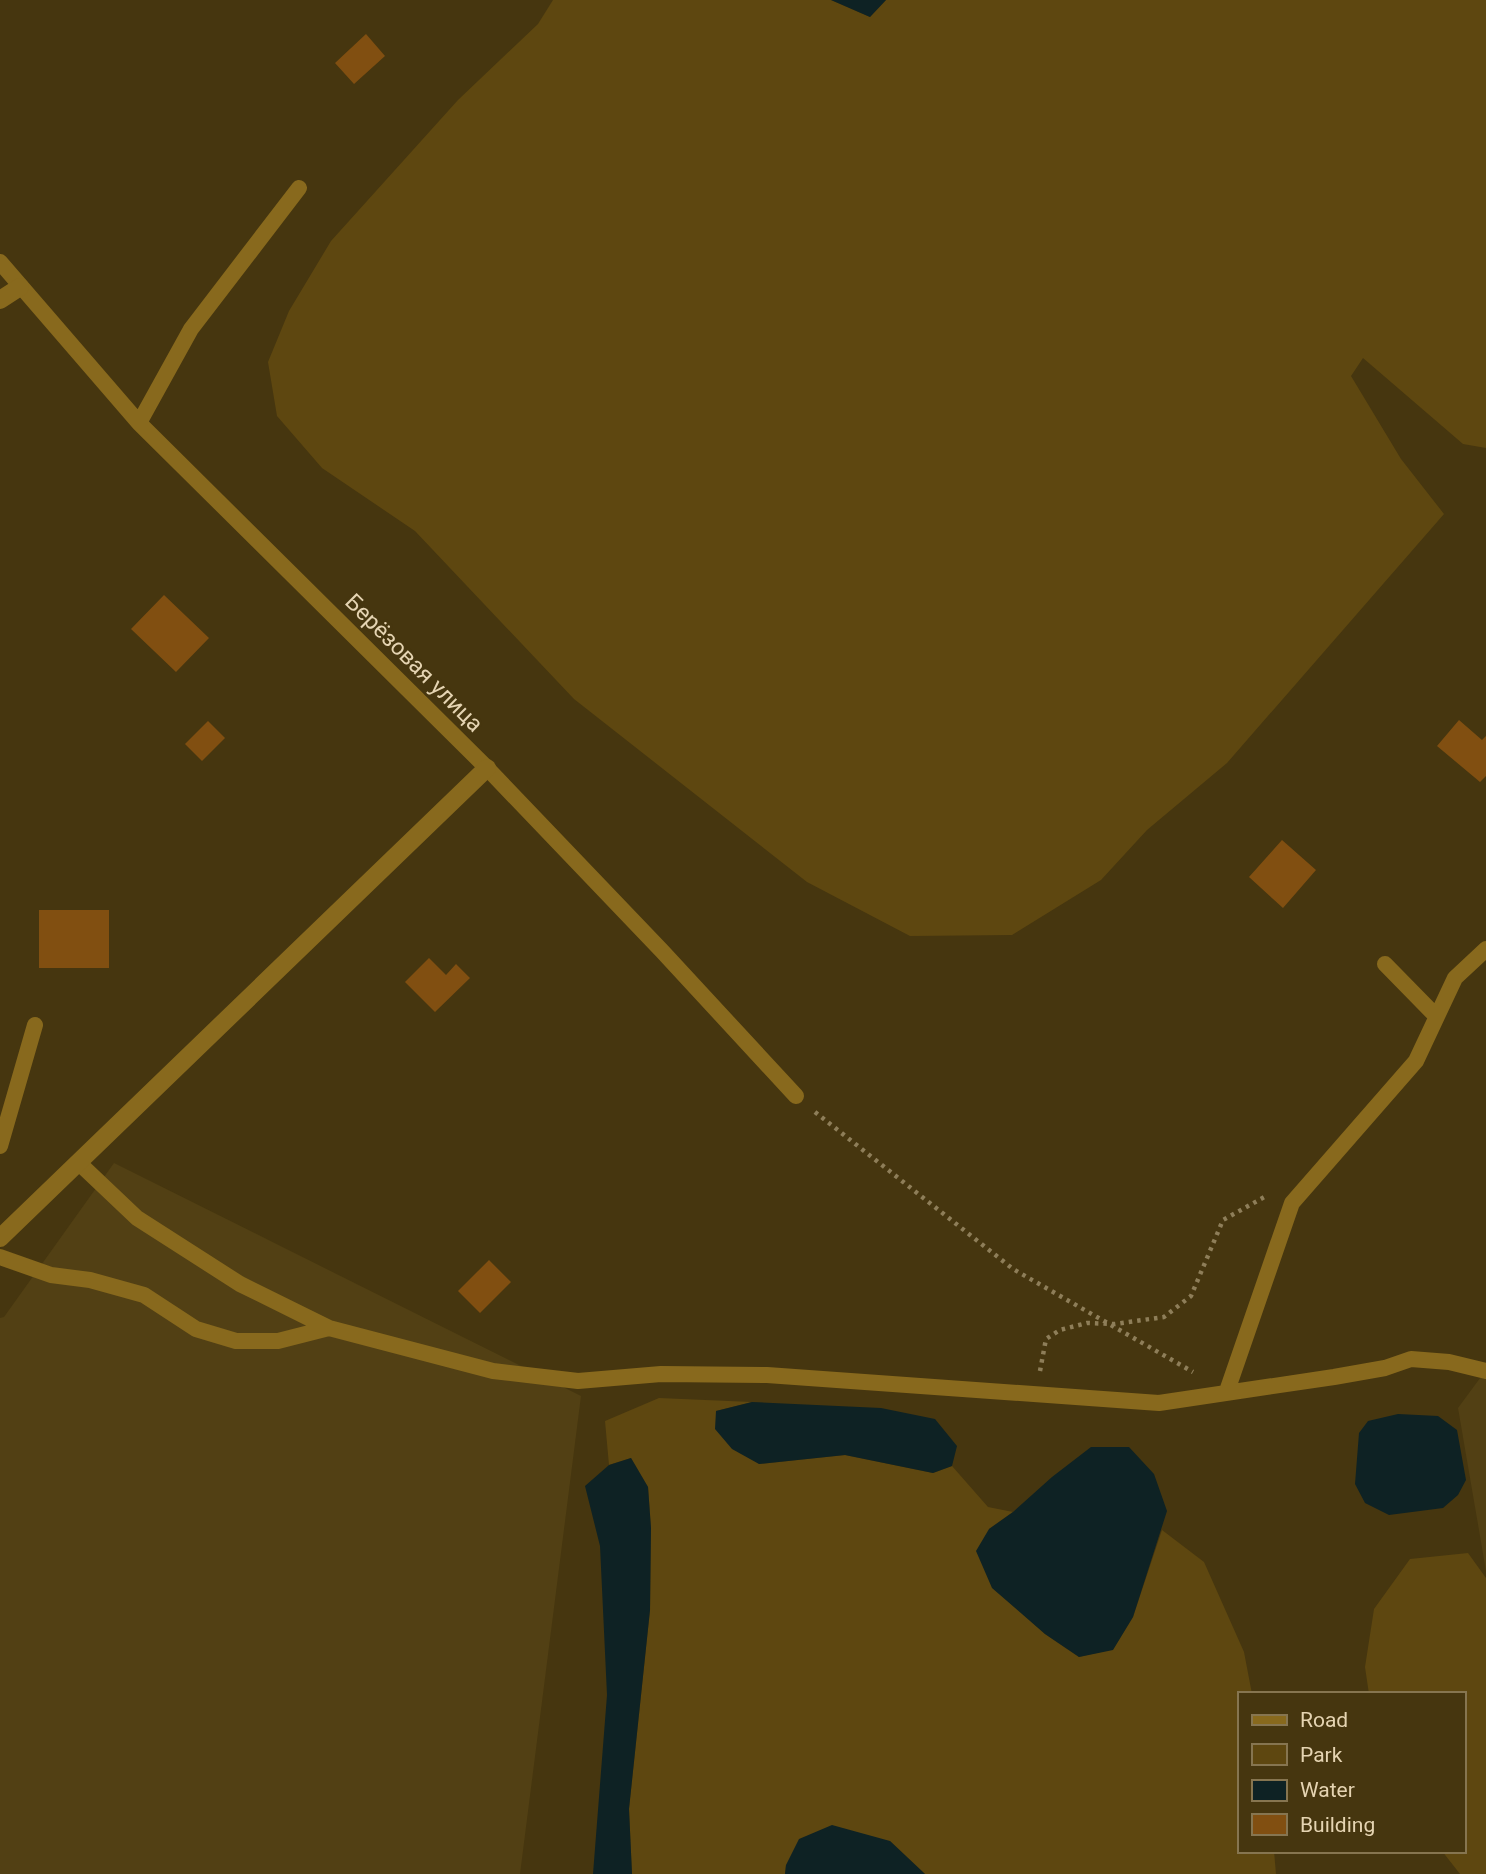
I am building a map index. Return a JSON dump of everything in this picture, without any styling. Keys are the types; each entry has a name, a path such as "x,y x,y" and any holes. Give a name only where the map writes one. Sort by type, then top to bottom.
{"street":[{"path":"0,300 20,287"},
{"path":"0,1238 487,768"}],"lane":[{"path":"139,423 191,329 299,188"},
{"name":"Берёзовая улица","path":"0,262 139,423 487,768 796,1096"},
{"path":"1227,1391 1292,1203 1416,1061 1455,978 1486,949"},
{"path":"1385,964 1436,1016"},
{"path":"0,1146 35,1025"},
{"path":"79,1163 137,1218 240,1284 329,1328 493,1371 578,1381 661,1374 767,1375 1159,1403 1334,1377 1411,1359 1450,1362 1486,1371"},
{"path":"0,1258 51,1275 90,1280 144,1295 196,1329 236,1341 278,1341 329,1328"}],"path":[{"path":"796,1096 1013,1269 1227,1391"},
{"path":"1039,1393 1040,1363 1046,1339 1060,1330 1087,1323 1108,1324 1164,1317 1191,1296 1223,1220 1273,1193"}],"shaded area":[{"path":"114,1163 581,1396 520,1874 0,1874 0,1318 4,1317"},
{"path":"1486,1370 1486,1571 1458,1408"}],"green space":[{"path":"553,0 831,0 870,17 886,0 1486,0 1486,448 1463,444 1363,358 1351,376 1401,459 1444,514 1227,763 1147,830 1101,880 1012,935 910,936 807,882 574,699 415,531 322,468 277,416 268,362 289,311 331,241 458,100 538,24"},
{"path":"659,1398 752,1402 716,1411 759,1464 845,1455 933,1473 952,1466 988,1507 1013,1512 989,1529 992,1587 1045,1634 1079,1657 1113,1649 1133,1617 1162,1530 1204,1562 1244,1652 1252,1692 1238,1692 1238,1853 1274,1853 1276,1874 925,1874 890,1841 786,1865 785,1874 632,1874 629,1809 650,1610 651,1528 648,1487 631,1458 609,1465 605,1421"},
{"path":"1468,1553 1486,1578 1486,1874 1460,1874 1444,1853 1465,1853 1465,1692 1369,1692 1365,1667 1374,1609 1410,1559"}],"water":[{"path":"831,0 886,0 870,17"},
{"path":"752,1402 881,1408 935,1419 957,1446 952,1466 933,1473 845,1455 759,1464 732,1449 715,1429 716,1411"},
{"path":"1398,1414 1438,1416 1457,1430 1466,1480 1458,1495 1443,1508 1389,1515 1365,1503 1355,1484 1359,1433 1368,1421"},
{"path":"1091,1447 1129,1447 1154,1474 1167,1511 1133,1617 1113,1650 1079,1657 1045,1634 992,1588 976,1551 989,1529"},
{"path":"631,1458 648,1487 651,1528 650,1610 629,1809 632,1874 593,1874 607,1695 600,1546 585,1486 609,1465"},
{"path":"832,1825 890,1841 925,1874 785,1874 786,1865 799,1839"}],"building":[{"path":"366,34 385,56 354,84 335,63"},
{"path":"164,595 209,638 176,672 131,629"},
{"path":"1459,720 1482,740 1486,736 1486,776 1480,782 1437,746"},
{"path":"208,721 225,738 202,761 185,744"},
{"path":"1282,840 1316,870 1283,908 1249,877"},
{"path":"39,910 109,910 109,968 39,968"},
{"path":"429,958 446,975 456,964 470,978 435,1012 405,982"},
{"path":"489,1260 511,1282 480,1313 458,1291"}]}
